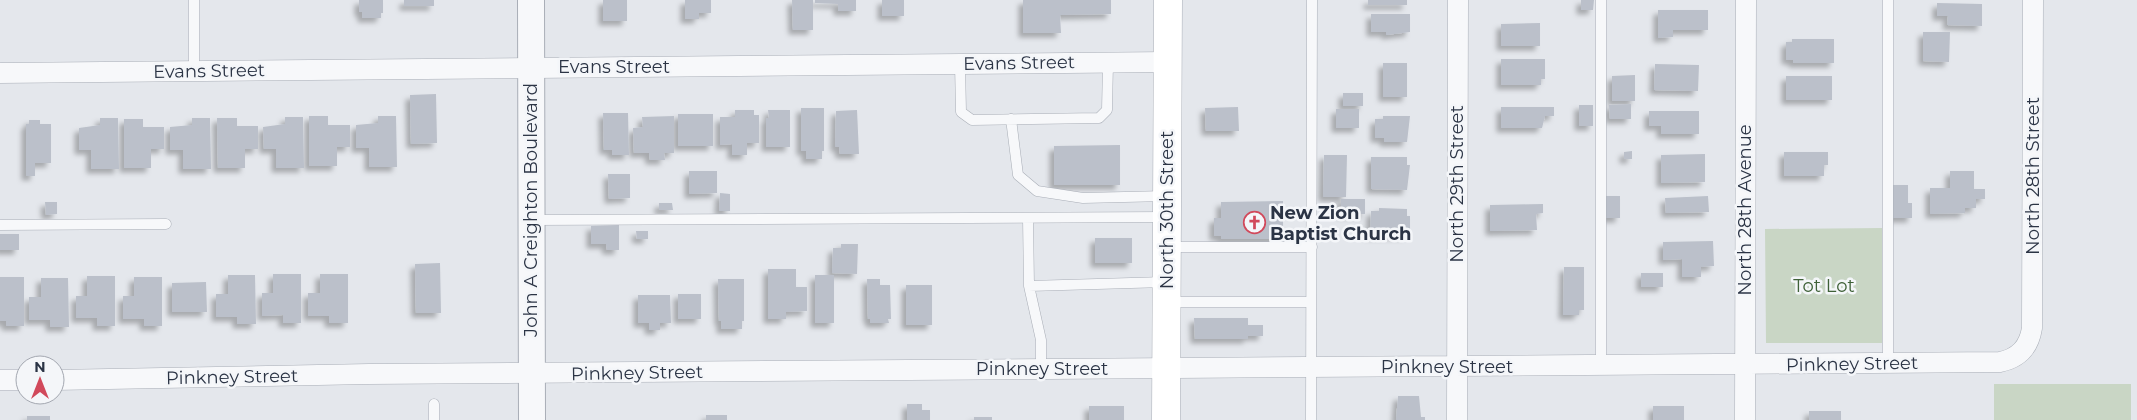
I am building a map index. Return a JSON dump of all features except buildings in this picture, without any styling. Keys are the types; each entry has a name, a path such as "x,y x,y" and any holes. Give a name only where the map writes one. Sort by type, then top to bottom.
{"main road":[{"name":"North 30th Street","path":"1166,420 1168,0"}],"street":[{"name":"John A Creighton Boulevard","path":"531,0 532,420"},
{"name":"North 29th Street","path":"1456,420 1458,0"},
{"name":"North 28th Avenue","path":"1745,420 1746,0"},
{"name":"North 28th Street","path":"2025,350 2031,338 2032,328 2033,0"},
{"name":"Evans Street","path":"0,73 1167,62"},
{"name":"Pinkney Street","path":"65,380 1041,369 1457,368 2000,362 2016,357 2025,350"},
{"path":"0,380 15,380"}],"lane":[{"path":"194,0 194,71"},
{"path":"1311,420 1312,0"},
{"path":"1601,0 1601,366"},
{"path":"1888,0 1888,363"},
{"path":"960,64 961,112 972,120 1099,118 1107,110 1108,63"},
{"path":"1010,119 1018,175 1037,191 1167,207"},
{"path":"532,220 1028,218 1167,207"},
{"path":"1028,218 1029,286 1041,340 1041,369"},
{"path":"0,226 166,224"},
{"path":"1167,247 1312,247"},
{"path":"1029,286 1167,292 1311,302"},
{"path":"434,404 434,420"}],"green space":[{"name":"Tot Lot","path":"1882,228 1882,343 1766,343 1765,229"},
{"path":"1994,384 2131,384 2131,420 1994,420"}],"place":[{"name":"New Zion Baptist Church","path":"1254,223"}]}
